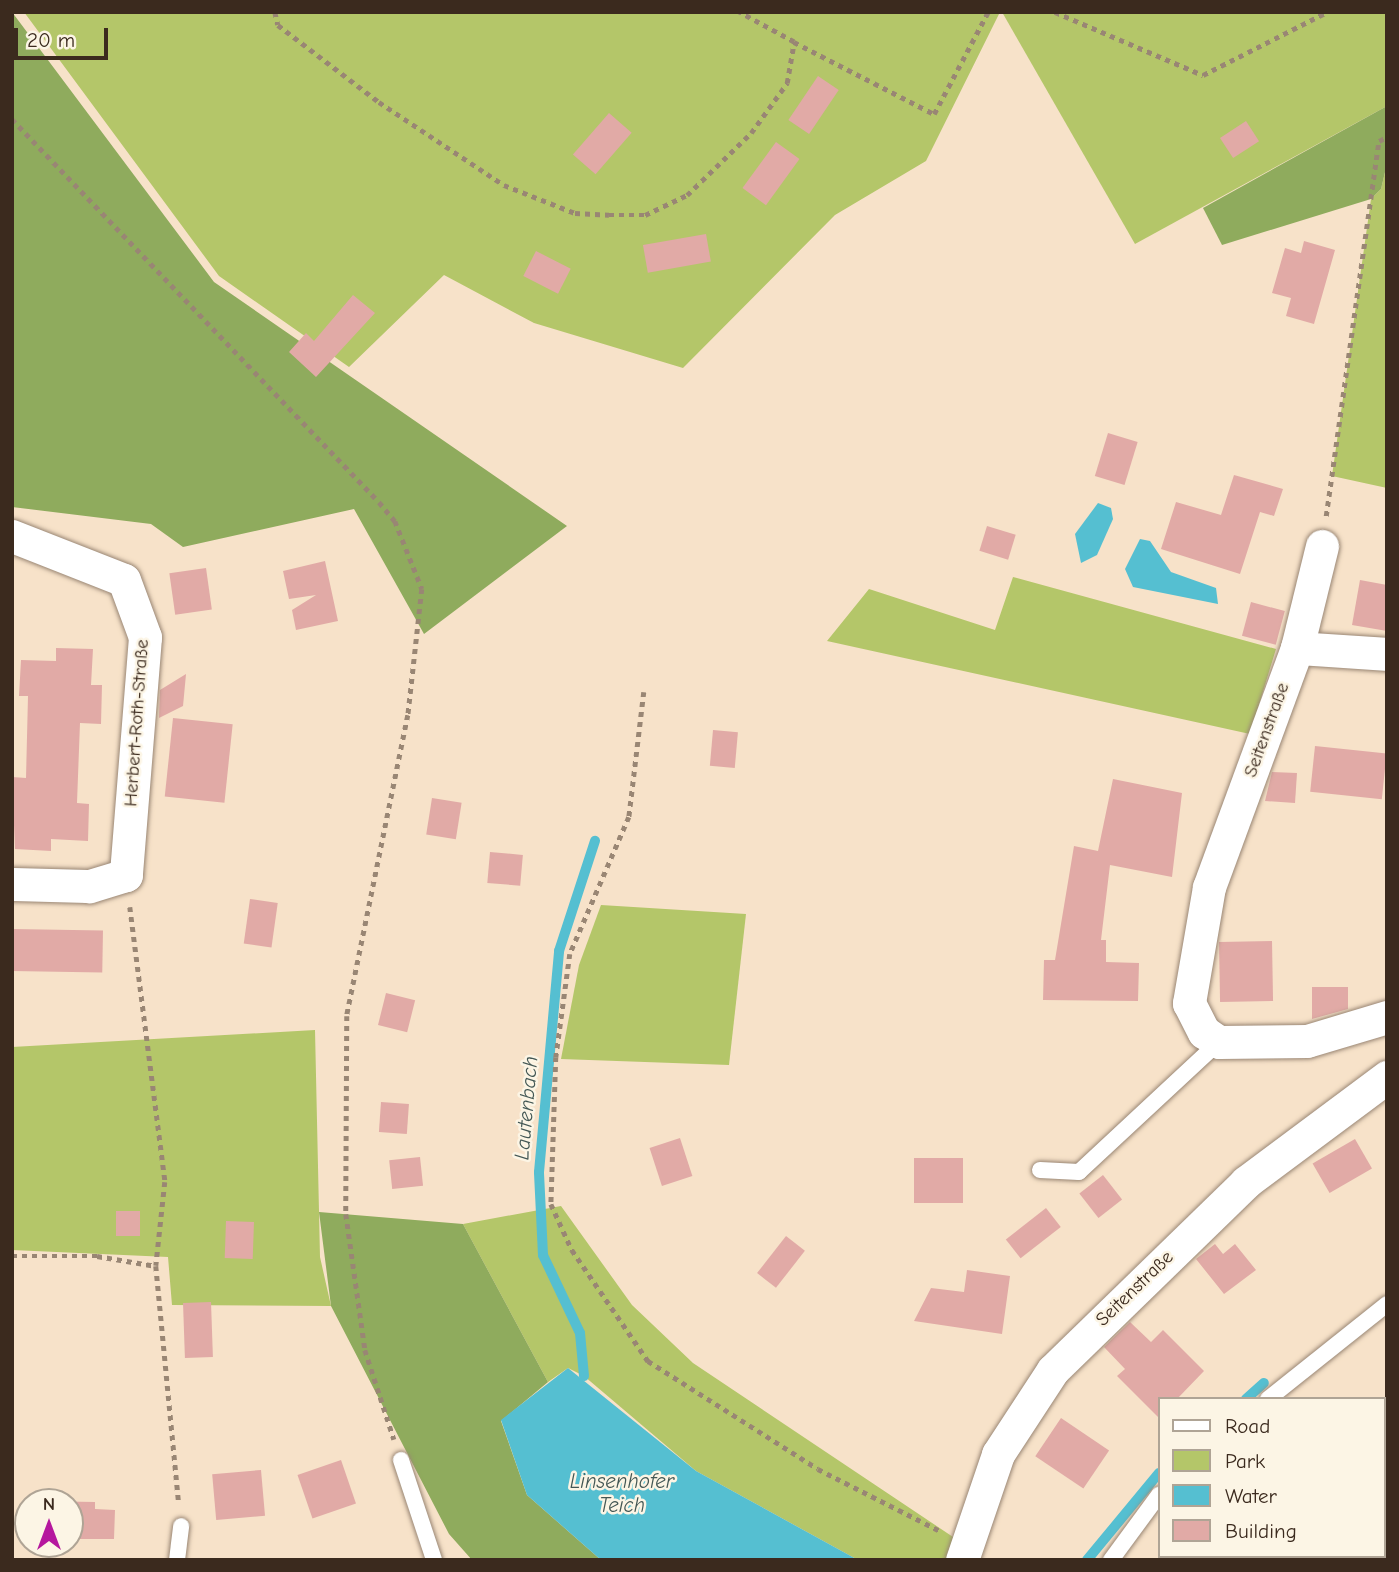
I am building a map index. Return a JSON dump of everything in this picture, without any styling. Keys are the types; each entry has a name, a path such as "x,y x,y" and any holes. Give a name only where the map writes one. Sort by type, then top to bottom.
{"street":[{"name":"Herbert-Roth-Straße","path":"12,536 124,580 138,605 145,637 126,875"},
{"name":"Seitenstraße","path":"1219,1042 1204,1032 1189,1003 1192,954 1209,887 1297,648 1322,546"},
{"path":"1297,648 1387,654"},
{"path":"12,884 89,886 126,875"},
{"path":"1219,1042 1307,1041 1387,1017"},
{"name":"Seitenstraße","path":"962,1551 998,1454 1053,1370 1246,1182 1387,1077"}],"lane":[{"path":"1040,1170 1079,1172 1219,1042"},
{"path":"1271,1397 1387,1304"},
{"path":"401,1460 434,1560"},
{"path":"1111,1560 1158,1496"},
{"path":"177,1560 181,1526"}],"path":[{"path":"275,12 278,25 369,94 504,185 575,213 609,215 670,207 722,166 787,83 794,43"},
{"path":"739,12 934,114 988,12"},
{"path":"1055,12 1203,75 1327,12"},
{"path":"12,119 379,502 395,521 422,589 408,715 347,1016 346,1214 365,1350 401,1460"},
{"path":"1322,546 1379,141 1387,137"},
{"path":"644,692 629,817 570,954 556,1057 551,1204 572,1250 648,1361 818,1469 962,1551"},
{"path":"126,875 165,1182 156,1266 181,1526"},
{"path":"12,1256 97,1256 156,1266"}],"green space":[{"path":"12,12 214,282 567,526 424,634 354,509 183,547 151,524 12,507"},
{"path":"24,12 1000,12 926,161 835,215 683,368 534,323 444,275 349,367 219,276"},
{"path":"1002,12 1387,12 1387,106 1135,244"},
{"path":"1387,106 1387,164 1381,189 1371,199 1222,245 1203,208"},
{"path":"1387,164 1387,488 1332,476 1371,199 1381,189"},
{"path":"1013,577 1276,649 1250,734 827,641 869,589 995,630"},
{"path":"601,905 746,914 729,1065 561,1059 579,965"},
{"path":"315,1030 320,1257 331,1306 172,1305 168,1257 12,1250 12,1047"},
{"path":"561,1206 632,1305 693,1363 962,1543 962,1560 858,1560 696,1471 584,1376 568,1368 548,1382 463,1224"},
{"path":"319,1212 463,1224 548,1382 501,1421 527,1495 601,1560 472,1560 449,1534 331,1306"}],"water":[{"path":"1098,503 1111,508 1113,519 1097,555 1081,563 1075,534"},
{"path":"1140,539 1150,541 1171,572 1216,588 1218,604 1133,587 1125,569"},
{"name":"Linsenhofer Teich","path":"568,1368 696,1471 858,1560 601,1560 527,1495 501,1420"}],"building":[{"path":"818,76 839,90 809,134 788,120"},
{"path":"609,113 632,133 596,174 573,155"},
{"path":"1246,121 1259,141 1233,158 1220,138"},
{"path":"776,142 799,159 766,205 742,188"},
{"path":"706,234 711,262 648,273 643,245"},
{"path":"1304,241 1335,250 1314,324 1286,316 1291,298 1272,293 1285,248 1301,253"},
{"path":"536,251 571,269 558,294 523,276"},
{"path":"353,295 375,313 316,377 289,352 306,333 314,341"},
{"path":"1108,433 1138,442 1124,485 1095,476"},
{"path":"1234,475 1283,489 1274,516 1260,512 1240,574 1161,549 1176,502 1221,515"},
{"path":"987,526 1016,535 1008,560 979,551"},
{"path":"325,561 338,621 296,630 292,610 316,595 289,599 283,571"},
{"path":"206,568 212,610 175,615 169,573"},
{"path":"1360,580 1387,585 1387,631 1352,625"},
{"path":"1251,602 1285,611 1276,645 1242,636"},
{"path":"56,648 93,649 91,685 102,685 101,724 80,723 77,803 89,804 88,841 51,839 51,851 15,849 12,777 26,778 28,696 19,696 21,660 56,661"},
{"path":"186,674 183,706 159,718 160,690"},
{"path":"173,718 233,724 224,803 165,797"},
{"path":"713,730 738,732 735,768 710,766"},
{"path":"1315,746 1387,754 1382,799 1310,792"},
{"path":"1272,772 1297,773 1295,803 1265,801"},
{"path":"1113,779 1182,793 1172,877 1110,865 1101,940 1106,940 1106,962 1139,963 1138,1001 1043,1000 1044,960 1055,960 1074,846 1098,851"},
{"path":"432,798 462,803 456,839 426,835"},
{"path":"490,852 523,855 520,886 487,883"},
{"path":"250,899 278,903 271,947 244,944"},
{"path":"12,929 103,931 102,973 12,971"},
{"path":"1272,941 1273,1001 1220,1002 1219,942"},
{"path":"1312,987 1348,987 1348,1009 1312,1019"},
{"path":"386,993 415,1000 407,1032 378,1025"},
{"path":"381,1102 409,1104 407,1134 379,1132"},
{"path":"680,1138 692,1176 662,1186 650,1148"},
{"path":"1355,1139 1372,1168 1330,1193 1313,1164"},
{"path":"420,1157 423,1186 392,1189 389,1160"},
{"path":"914,1158 963,1158 963,1203 914,1203"},
{"path":"1103,1175 1122,1199 1098,1218 1079,1193"},
{"path":"1046,1208 1061,1227 1021,1258 1006,1239"},
{"path":"116,1211 140,1211 140,1236 116,1236"},
{"path":"226,1221 254,1222 253,1259 225,1258"},
{"path":"786,1236 805,1251 776,1288 757,1273"},
{"path":"1215,1244 1223,1254 1235,1244 1256,1270 1224,1294 1196,1259"},
{"path":"967,1270 1010,1276 1002,1334 914,1321 931,1288 964,1292"},
{"path":"211,1302 213,1357 185,1358 183,1303"},
{"path":"1130,1322 1151,1342 1163,1330 1204,1371 1179,1397 1158,1397 1158,1417 1117,1376 1125,1369 1104,1347"},
{"path":"1061,1418 1109,1450 1083,1489 1035,1456"},
{"path":"341,1460 356,1503 312,1518 298,1475"},
{"path":"261,1470 265,1516 216,1520 212,1474"},
{"path":"84,1502 95,1502 95,1509 115,1510 114,1539 84,1539"}],"waterway":[{"name":"Lautenbach","path":"584,1376 580,1333 543,1255 539,1172 559,951 595,841"},
{"path":"1248,1397 1264,1383"},
{"path":"1087,1560 1158,1474"}]}
